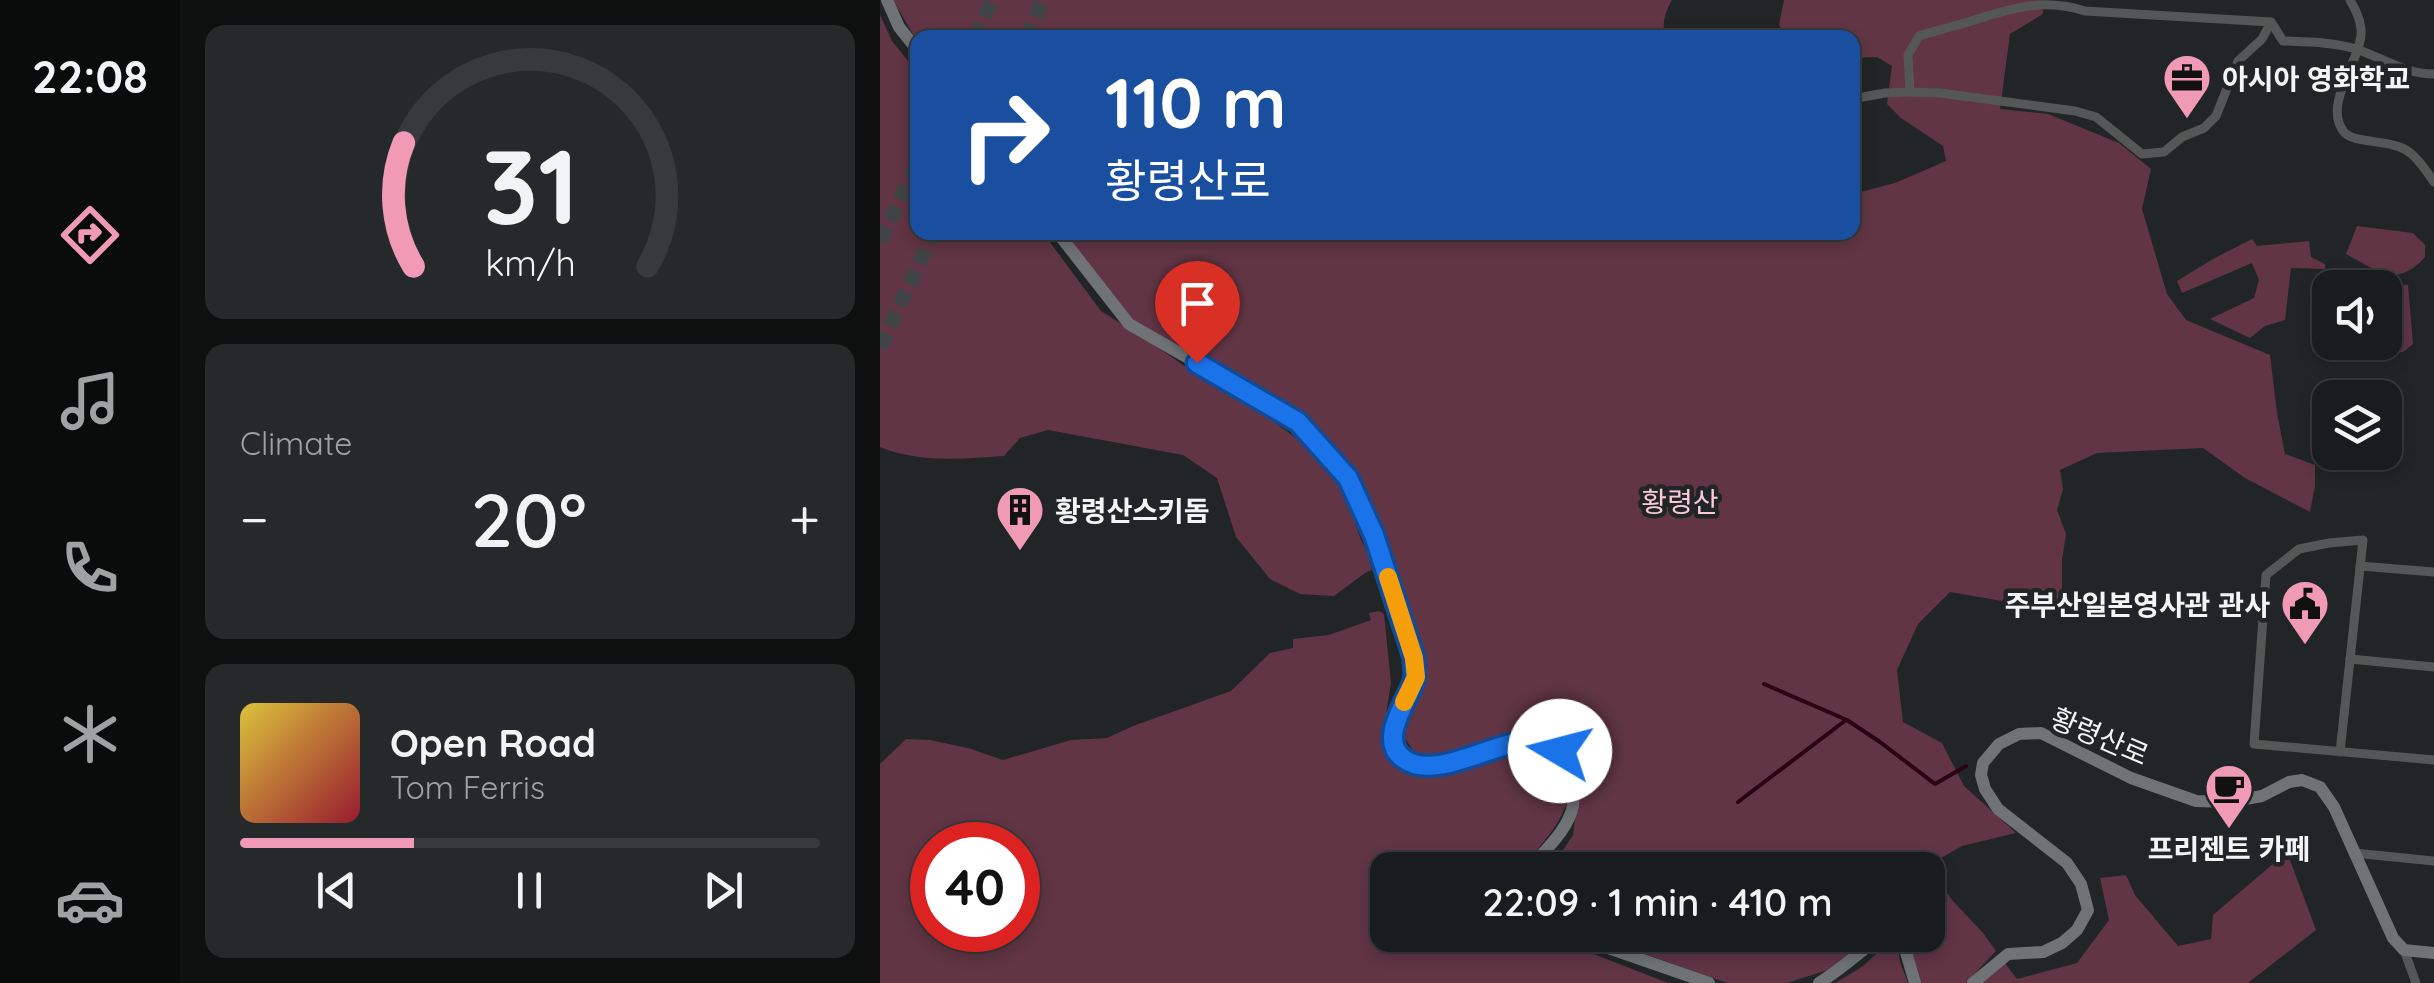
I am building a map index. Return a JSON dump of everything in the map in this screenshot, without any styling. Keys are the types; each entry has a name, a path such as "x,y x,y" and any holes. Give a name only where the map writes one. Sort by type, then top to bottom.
{"street":[{"path":"887,0 910,40"},
{"path":"2350,0 2362,32 2337,109 2342,130 2348,136 2381,141 2411,152 2429,167 2434,182"},
{"path":"1910,92 1908,56 1918,36 2031,1 2068,2 2085,11 2270,22"},
{"path":"2270,22 2283,41 2357,50 2416,74 2434,74"},
{"path":"1860,98 1886,93 1940,93 2075,110 2096,117 2142,154 2164,152 2182,137 2204,128 2216,116 2238,61 2262,39 2270,22"},
{"path":"1063,240 1130,324 1298,422 1348,478 1374,535 1414,658 1416,677 1394,730 1398,754 1408,762 1431,766 1516,743 1542,740 1560,751 1570,777 1573,806 1562,831 1544,852"},
{"path":"2340,752 2363,540 2298,549 2266,575 2254,744 2340,752 2434,760"},
{"path":"2360,566 2434,572"},
{"path":"2350,659 2434,668"},
{"name":"황령산로","path":"1973,983 2008,954 2043,952 2062,943 2077,930 2088,910 2081,884 2066,863 1998,808 1985,789 1983,763 1999,744 2018,734 2041,733 2131,778 2196,800 2228,802 2262,796 2302,780 2320,787 2334,807 2392,938 2404,950"},
{"path":"2354,853 2434,861"},
{"path":"1819,983 1882,936 1895,938 1905,948 1915,983"},
{"path":"2416,983 2404,950 2434,953"},
{"path":"1621,952 1709,983"}],"green space":[{"path":"893,0 1672,0 1664,18 1664,30 911,30"},
{"name":"황령산","path":"1784,0 2042,0 2043,14 2010,34 2000,109 2048,114 2119,143 2151,169 2142,209 2167,294 2186,320 2270,355 2285,454 2312,464 2315,470 2310,512 2245,478 2203,448 2097,453 2060,470 2063,489 2057,510 2066,534 2062,598 2043,608 1950,592 1918,624 1897,670 1903,722 1942,743 1964,786 2016,833 1962,846 1945,856 1945,852 1562,852 1573,835 1578,795 1568,749 1553,737 1542,732 1503,738 1458,754 1425,760 1417,757 1403,735 1403,721 1419,687 1420,664 1383,536 1351,472 1304,421 1134,321 1070,240 1860,240 1860,192 1895,183 1946,161 1943,146 1887,104 1892,66 1877,57 1860,58 1860,30 1782,30 1779,25"},
{"path":"880,15 892,41 910,63 910,240 1048,240 1101,311 1211,385 1266,416 1321,456 1345,494 1372,570 1334,596 1300,594 1270,579 1236,537 1217,478 1183,455 1048,430 1020,438 1004,456 926,458 880,447"},
{"path":"2357,226 2413,233 2425,245 2425,257 2402,273 2377,270 2346,254"},
{"path":"2252,239 2257,246 2309,241 2311,257 2325,264 2325,269 2291,268 2285,320 2265,326 2250,338 2210,319 2254,298 2259,280 2252,263 2182,293 2177,281"},
{"path":"2402,285 2408,285 2413,344 2403,352 2402,352"},
{"path":"1369,613 1384,614 1391,683 1383,734 1396,763 1423,777 1545,747 1560,765 1568,797 1555,826 1535,852 1370,852 1370,952 1589,952 1668,983 880,983 880,764 906,739 968,748 1003,760 1071,740 1107,738 1231,691 1270,653 1293,648 1293,639 1329,635 1371,620"},
{"path":"2287,852 2316,930 2248,983 1979,983 2004,962 2017,979 2077,963 2109,920 2100,878 2126,875 2135,895 2178,946 2211,939 2213,915"},
{"name":"황령산","path":"1945,890 1996,951 1966,983 1921,983 1910,952 1945,952"},
{"path":"1640,952 1852,952 1828,970 1787,983 1727,983"},
{"path":"1878,952 1899,952 1908,983 1835,983"}],"waterway":[{"path":"1764,684 1847,720 1935,784 1966,766"},
{"path":"1738,802 1846,720"}],"tunnel":[{"path":"979,30 992,0"},
{"path":"1030,30 1043,0"},
{"path":"880,241 910,179"},
{"path":"880,347 930,240"}],"slow traffic":[{"path":"1388,577 1414,658 1416,677 1404,702"}],"place":[{"name":"아시아 영화학교","path":"2187,120"},
{"name":"황령산스키돔","path":"1020,552"},
{"name":"주부산일본영사관 관사","path":"2305,646"},
{"name":"프리젠트 카페","path":"2229,830"}],"route":[{"path":"1197,363 1298,422 1348,478 1374,535 1414,658 1416,677 1394,730 1398,754 1408,762 1431,766 1516,743 1542,740 1560,751"}]}
